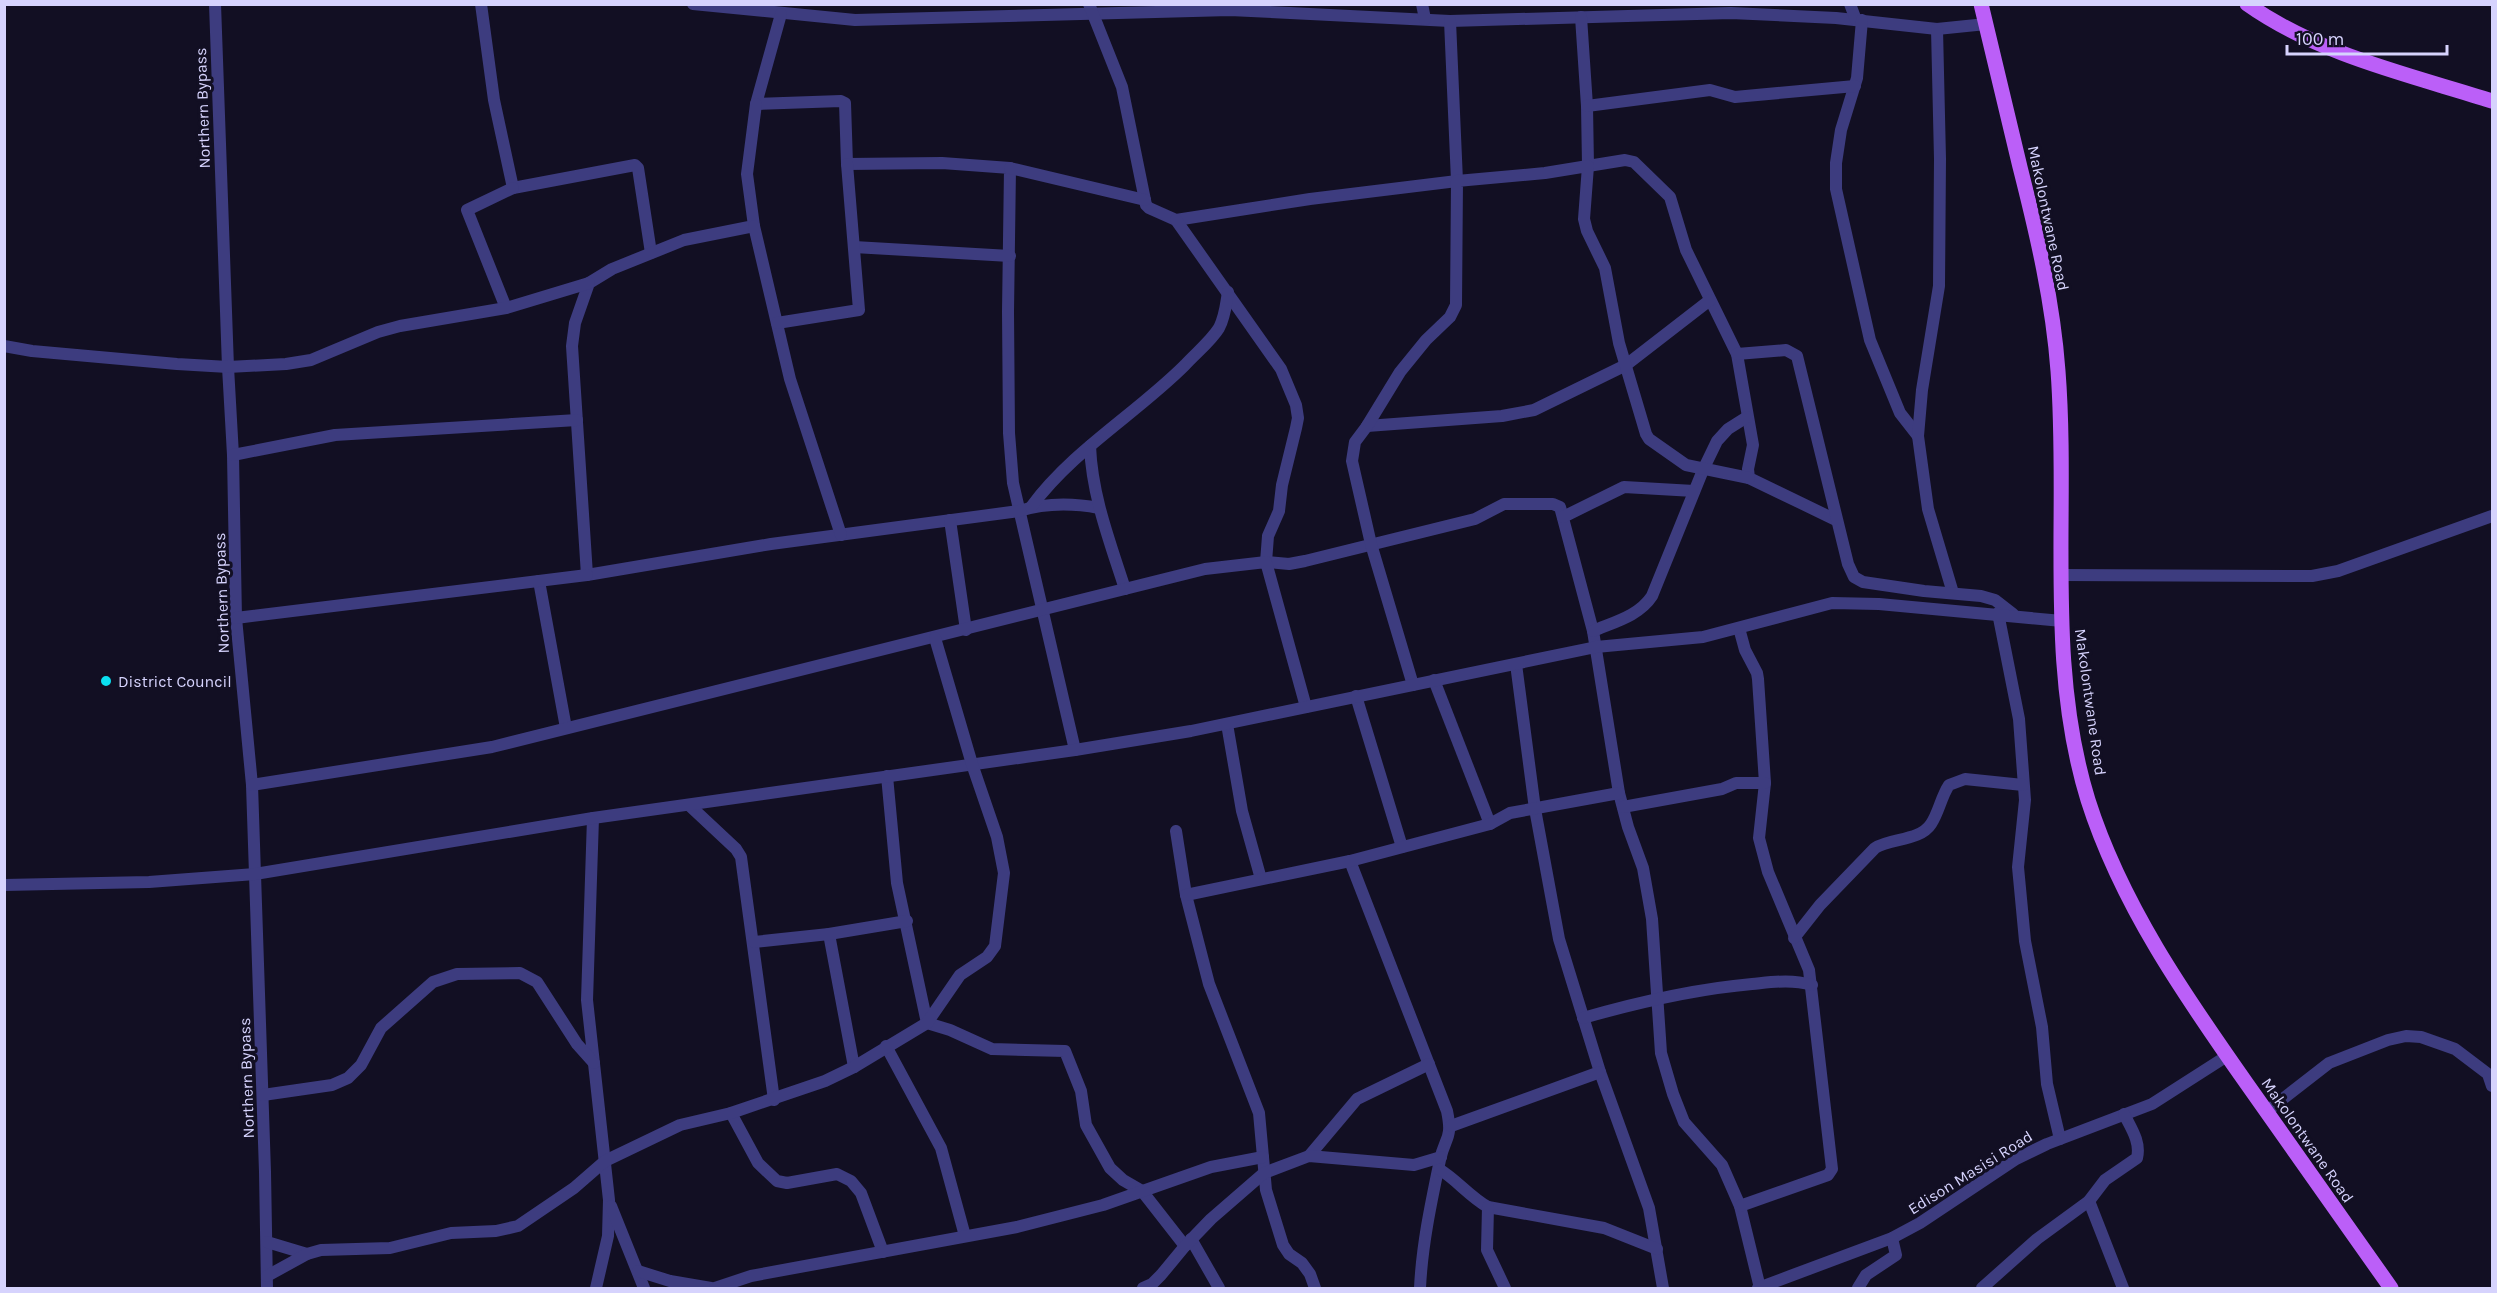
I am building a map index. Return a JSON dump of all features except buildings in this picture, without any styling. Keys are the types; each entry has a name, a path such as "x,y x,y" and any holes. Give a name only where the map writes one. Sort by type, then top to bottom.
{"main road":[{"name":"Makolontwane Road","path":"1981,4 2035,229 2054,327 2061,423 2061,621 2075,740 2087,796 2103,844 2131,903 2170,969 2227,1056 2391,1288"},
{"path":"2247,4 2286,29 2333,50 2493,102"}],"street":[{"name":"Northern Bypass","path":"215,4 233,455 236,618 252,784 267,1282"},
{"path":"481,4 494,100 513,188"},
{"path":"693,4 855,20 1001,10 1091,9 1230,10 1450,21 1731,13 1859,20 1937,29 1986,24"},
{"path":"1422,4 1425,19"},
{"path":"1850,4 1859,20 1855,86 1841,130 1836,163 1836,189 1870,340 1900,413 1918,436"},
{"path":"1091,9 1122,87 1145,200 1149,208 1176,220 1281,369 1296,405 1298,418 1282,485 1279,511 1268,536 1266,562 1306,707"},
{"path":"781,14 756,104 747,174 754,226 790,380 841,535"},
{"path":"1581,17 1587,106 1588,166 1584,219 1587,231 1605,268 1618,343 1646,434 1649,439 1686,465 1749,478 1836,520"},
{"path":"1413,684 1371,544 1352,461 1355,442 1400,372 1426,340 1450,317 1456,305 1457,181 1450,21"},
{"path":"1937,29 1940,159 1939,286 1922,390 1918,436 1928,509 1953,593"},
{"path":"1587,106 1710,90 1735,97 1855,86"},
{"path":"756,104 841,101 845,103 847,164 859,310 777,323"},
{"path":"1176,220 1310,199 1545,173 1625,160 1634,162 1670,197 1686,250 1737,354 1753,445 1748,469 1749,478"},
{"path":"847,164 942,163 1010,168 1145,200"},
{"path":"506,308 467,210 513,188 637,166 651,254"},
{"path":"1010,168 1009,433 1013,483 1075,750"},
{"path":"4,358 8,346 32,351 228,367 286,364 310,360 378,332 400,326 506,308 589,283 612,269 684,240 754,226"},
{"path":"854,247 1010,256"},
{"path":"587,575 572,346 575,323 589,283"},
{"path":"1031,507 1059,473 1160,390 1202,348 1219,328 1228,292"},
{"path":"1367,426 1519,414 1534,410 1626,365 1710,300"},
{"path":"1737,354 1786,350 1797,356 1836,520 1848,564 1854,577 1863,582 1981,596 1995,600 2014,615"},
{"path":"1593,631 1640,611 1646,605 1652,596 1694,491 1717,441 1728,429 1747,417"},
{"path":"233,455 335,435 577,420"},
{"path":"1090,446 1091,472 1099,508 1125,589"},
{"path":"1563,517 1624,488 1694,491"},
{"path":"236,618 587,575 841,535 1018,511 1031,507 1076,504 1099,508"},
{"path":"252,784 492,747 1205,569 1266,562 1297,563 1475,519 1504,504 1557,505 1563,517 1593,631 1619,793 1642,868 1652,919 1661,1053 1684,1122 1722,1165 1740,1206 1759,1288"},
{"path":"2061,575 2312,576 2338,571 2493,516"},
{"path":"951,520 966,630"},
{"path":"539,581 566,728"},
{"path":"4,885 149,882 255,874 593,818 1075,750 1227,724 1596,647 1702,637 1843,602 1998,613 2061,621"},
{"path":"1998,613 2019,719 2024,814 2018,867 2025,941 2042,1027 2047,1084 2060,1139"},
{"path":"1739,628 1745,650 1757,673 1766,783 1759,838 1768,872 1809,970 1832,1168 1828,1175 1740,1206"},
{"path":"267,1282 307,1254 321,1250 390,1248 451,1233 496,1231 518,1226 574,1188 605,1161 680,1125 774,1100 854,1067 927,1023 955,980 987,957 995,946 1004,873 997,837 972,764 935,638"},
{"path":"1516,664 1535,809 1559,939 1600,1072 1649,1208 1663,1288"},
{"path":"1434,680 1490,824"},
{"path":"1356,696 1402,847"},
{"path":"1227,724 1242,811 1261,879"},
{"path":"887,777 897,883 907,921 927,1023"},
{"path":"1794,938 1820,905 1875,848 1883,843 1924,831 1931,824 1949,785 1965,779 2023,785"},
{"path":"1623,807 1722,789 1736,783 1766,783"},
{"path":"1186,895 1350,861 1490,824 1510,813 1619,793"},
{"path":"689,805 736,849 741,857 774,1100"},
{"path":"593,818 587,1000 609,1200 608,1236 596,1288"},
{"path":"1176,831 1186,895 1209,984 1259,1113 1266,1190 1282,1245 1289,1254 1302,1263 1310,1274 1315,1288"},
{"path":"1350,861 1447,1111 1450,1126 1450,1136 1440,1163 1425,1236 1420,1288"},
{"path":"754,942 829,934 907,921"},
{"path":"829,934 854,1067"},
{"path":"263,1095 333,1085 348,1078 361,1065 381,1028 433,982 457,974 520,973 529,976 537,982 577,1044 594,1063"},
{"path":"1583,1018 1657,997 1725,986 1791,981 1812,985"},
{"path":"927,1023 950,1030 992,1049 1065,1051 1082,1091 1086,1125 1110,1168 1123,1180 1142,1191 1188,1242 1219,1288"},
{"path":"2266,1112 2329,1063 2388,1040 2406,1036 2421,1037 2455,1050 2491,1078"},
{"path":"886,1046 941,1148 965,1236"},
{"name":"Edison Masisi Road","path":"1759,1288 1892,1238 1920,1223 2016,1159 2060,1139 2152,1104 2227,1056"},
{"path":"1309,1156 1357,1099 1429,1064"},
{"path":"1450,1126 1600,1072"},
{"path":"731,1113 758,1162 769,1176 777,1181 787,1183 837,1174 851,1181 861,1193 882,1252"},
{"path":"1982,1288 2037,1239 2089,1201 2105,1180 2137,1158 2139,1150 2137,1141 2124,1114"},
{"path":"1143,1288 1152,1284 1188,1242 1264,1173 1309,1156 1414,1166 1440,1163"},
{"path":"638,1271 670,1281 713,1288 751,1276 1028,1224 1103,1204 1211,1167 1263,1157"},
{"path":"1440,1163 1476,1200 1488,1207 1604,1228 1657,1249"},
{"path":"609,1200 644,1288"},
{"path":"2089,1201 2123,1288"},
{"path":"1488,1207 1487,1250 1505,1288"},
{"path":"1858,1288 1866,1275 1896,1255 1892,1238"},
{"path":"267,1242 307,1254"}],"place":[{"name":"District Council","path":"106,681"}]}
